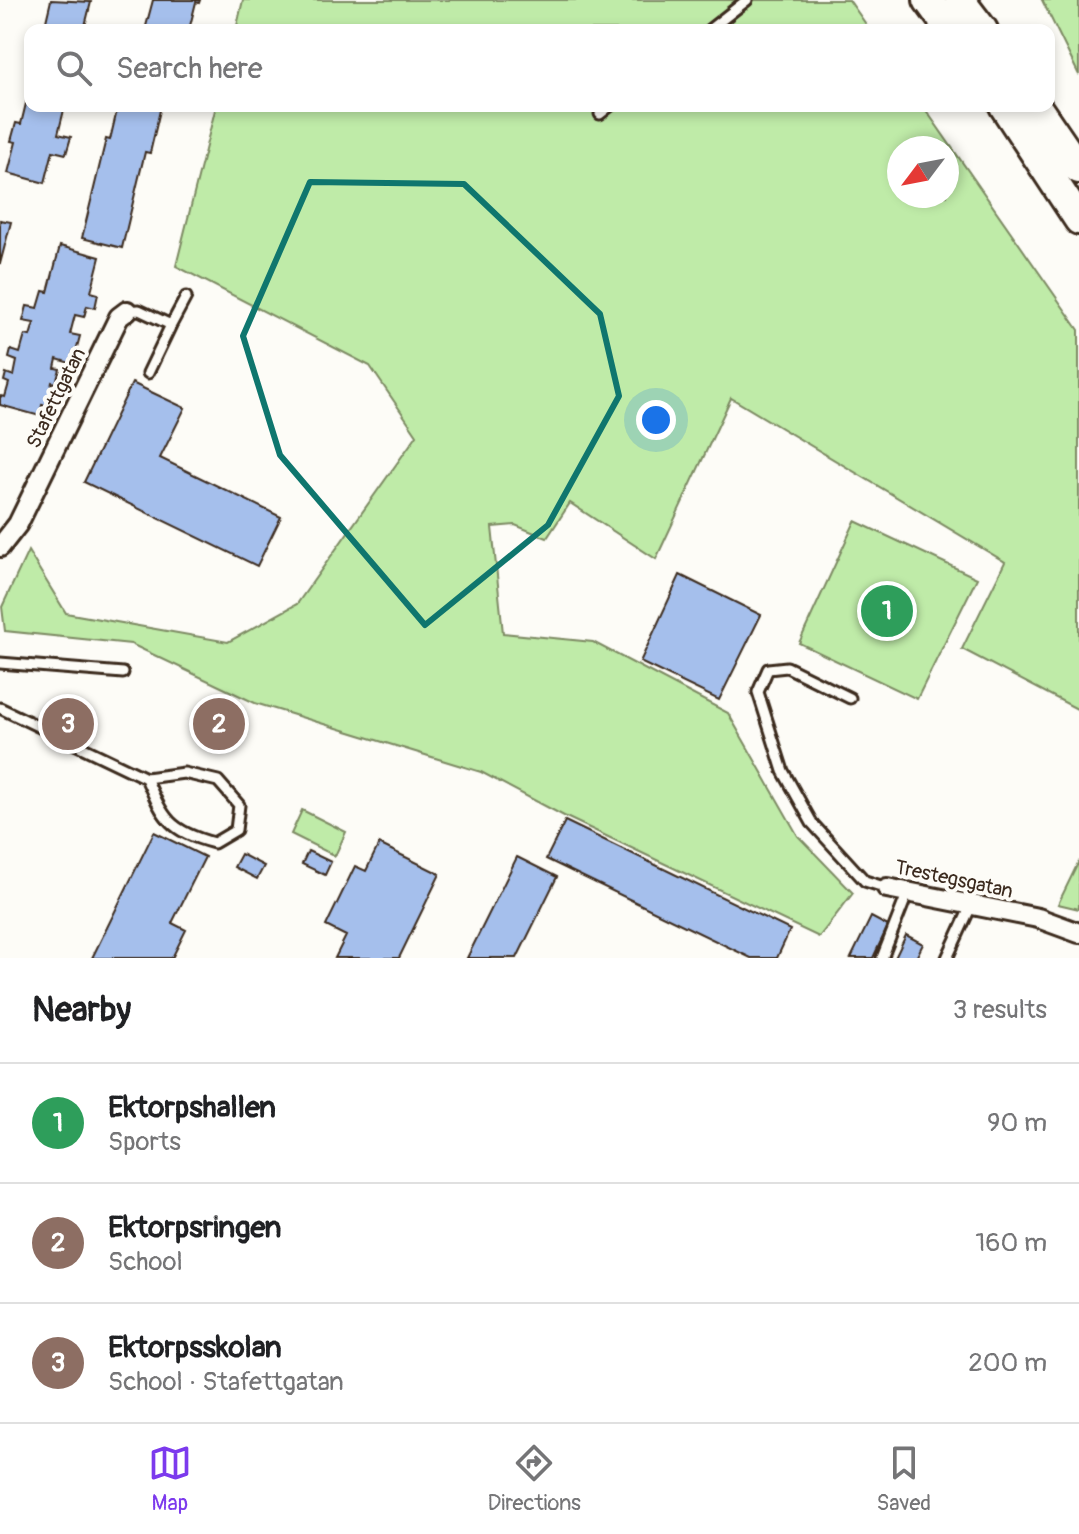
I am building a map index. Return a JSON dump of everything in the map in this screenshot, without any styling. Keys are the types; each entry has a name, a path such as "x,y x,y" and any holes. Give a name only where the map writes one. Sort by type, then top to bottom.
{"highway":[{"path":"928,0 946,24"},
{"path":"960,0 978,24"},
{"path":"1008,112 1079,220"},
{"path":"1040,112 1079,169"}],"street":[{"name":"Stafettgatan","path":"0,547 18,524 119,317 127,311"},
{"name":"Trestegsgatan","path":"887,888 1038,918 1079,933"}],"lane":[{"path":"717,24 747,0"},
{"path":"148,373 186,297"},
{"path":"127,311 139,310 171,325"},
{"path":"0,663 123,673"},
{"name":"Trestegsgatan","path":"850,698 787,667 768,669 758,692 783,771 812,823 865,881 887,888"},
{"path":"0,708 146,778 184,773 218,781 239,805 236,830 214,843 185,835 161,812 146,778"},
{"path":"882,958 908,892"},
{"path":"947,958 971,906"}],"highlighted area":[{"path":"310,182 464,184 600,314 619,396 548,525 425,625 280,455 243,336"}],"green space":[{"path":"243,0 849,0 866,24 237,24"},
{"path":"1042,0 1079,0 1079,75 1055,24"},
{"path":"214,112 927,112 944,136 887,136 887,208 959,208 959,158 1079,330 1079,710 962,649 1005,562 731,398 656,559 570,503 547,538 515,525 492,527 503,633 593,642 728,713 798,836 853,893 819,937 564,816 481,772 255,703 131,644 5,631 2,607 28,551 66,613 228,642 297,604 417,435 370,366 176,266"},
{"path":"855,521 977,578 917,699 799,643"},
{"path":"302,810 346,832 335,856 291,834"},
{"path":"1079,861 1079,909 1058,904"}],"building":[{"path":"51,0 91,2 86,24 45,24"},
{"path":"153,0 200,0 196,2 190,24 147,24"},
{"path":"24,112 64,112 58,134 71,137 66,154 53,151 45,183 8,173 16,142 11,141 16,123 21,124"},
{"path":"117,112 160,112 150,153 145,152 122,248 82,238 106,139 110,140"},
{"path":"0,220 11,222 0,264"},
{"path":"60,246 100,257 91,292 98,294 95,308 87,306 84,317 75,315 70,334 80,336 76,351 70,363 57,359 55,368 60,369 50,392 57,394 54,407 42,405 40,416 0,405 0,396 5,397 9,383 4,381 6,373 14,376 17,361 9,358 11,350 20,353 25,335 30,336 34,323 23,321 27,306 38,308 43,291 48,292"},
{"path":"132,383 185,408 160,458 281,517 257,566 84,482"},
{"path":"680,575 761,615 719,700 640,662"},
{"path":"565,821 790,930 777,958 751,958 546,859"},
{"path":"154,832 205,857 172,923 186,930 172,958 92,958"},
{"path":"379,844 440,874 399,958 335,958 346,936 326,926 355,866 366,871"},
{"path":"308,851 331,862 325,875 302,864"},
{"path":"241,854 264,866 257,879 234,867"},
{"path":"517,857 557,877 517,958 467,958"},
{"path":"871,917 888,926 873,958 851,958"},
{"path":"906,935 923,944 916,958 895,958"}],"place":[{"name":"Ektorpshallen","path":"887,611"},
{"name":"Ektorpsskolan","path":"68,724"},
{"name":"Ektorpsringen","path":"219,724"}]}
